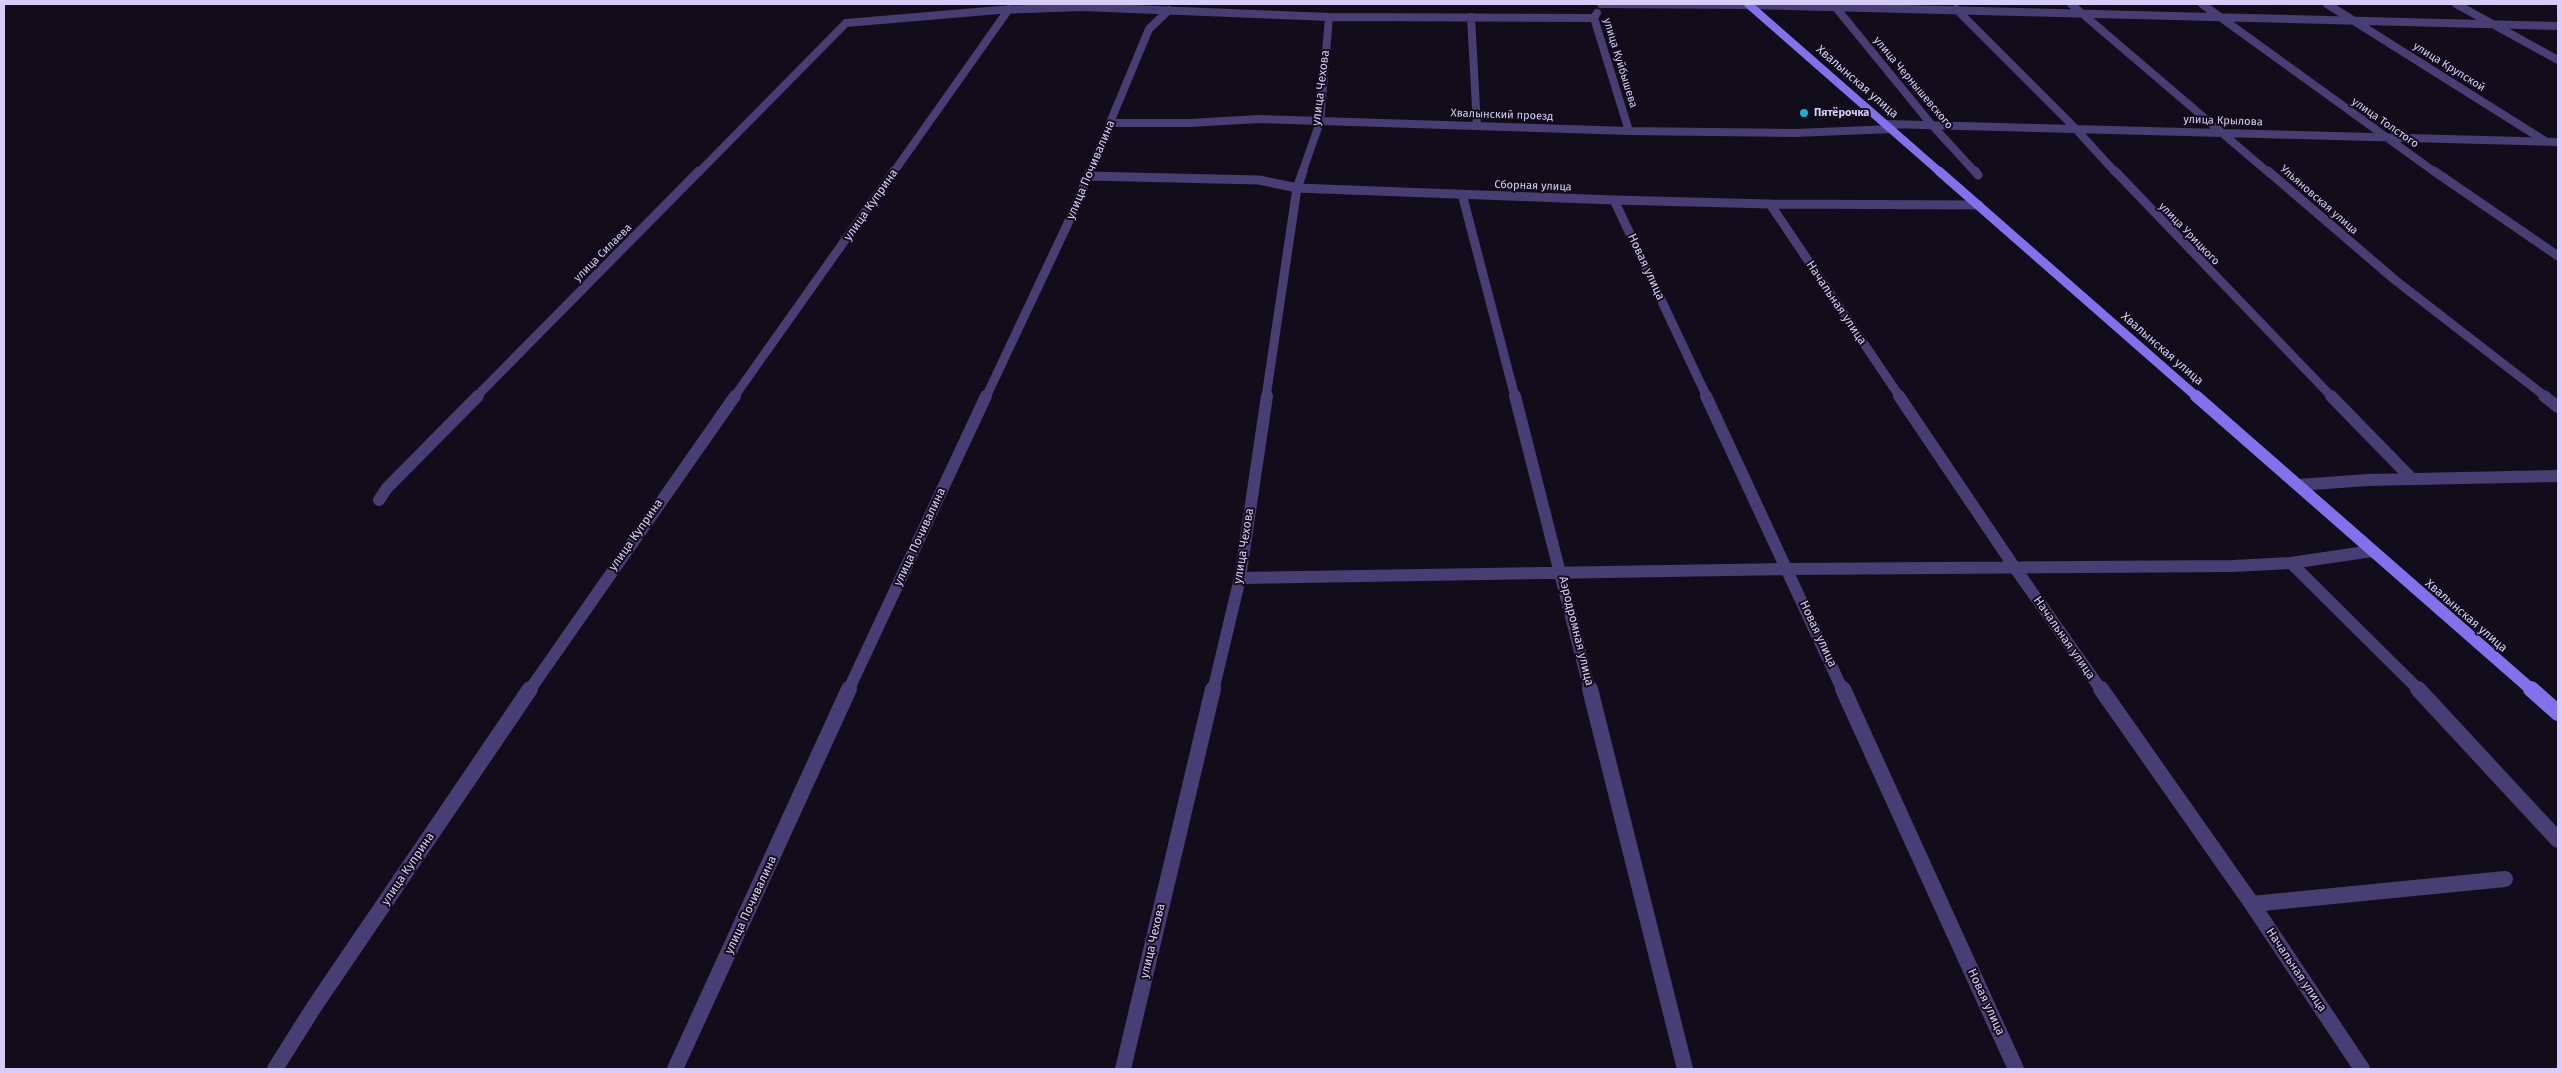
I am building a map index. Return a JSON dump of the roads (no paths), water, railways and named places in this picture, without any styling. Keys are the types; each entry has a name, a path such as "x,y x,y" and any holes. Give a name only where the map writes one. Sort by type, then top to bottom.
{"street":[{"path":"1208,13 1212,4"},
{"path":"1601,4 1835,6 1958,12 2558,26"},
{"name":"улица Куйбышева","path":"1601,4 1594,18 1629,130"},
{"name":"улица Урицкого","path":"1951,4 2074,127 2162,223 2412,479"},
{"name":"Ульяновская улица","path":"2071,4 2395,280 2558,407"},
{"name":"улица Толстого","path":"2202,4 2384,137 2558,256"},
{"name":"улица Крупской","path":"2327,4 2558,150"},
{"path":"2456,4 2558,60"},
{"name":"Хвалынская улица","path":"1749,5 1890,126 2558,713"},
{"name":"улица Чернышевского","path":"1835,6 1931,124 1978,174"},
{"path":"1009,9 1082,7 1329,17 1594,18"},
{"name":"улица Силаева","path":"379,500 387,488 846,23 1009,9"},
{"name":"улица Куприна","path":"275,1069 314,1007 600,586 1009,9"},
{"name":"улица Почивалина","path":"675,1069 1088,176 1149,28 1169,10"},
{"name":"улица Чехова","path":"1123,1069 1240,578 1298,188 1320,122 1329,17"},
{"path":"1471,17 1477,126"},
{"name":"Хвалынский проезд","path":"1111,123 1190,123 1259,119 1795,133 1890,126"},
{"name":"улица Крылова","path":"1890,126 1931,124 2074,127 2558,142"},
{"name":"Сборная улица","path":"1088,176 1259,180 1298,188 1614,200 1770,204 1979,205"},
{"name":"Аэродромная улица","path":"1462,194 1561,574 1685,1069"},
{"name":"Новая улица","path":"1614,200 1788,569 2016,1069"},
{"name":"Начальная улица","path":"1770,204 2015,568 2252,904 2362,1069"},
{"path":"2298,485 2412,479 2558,476"},
{"path":"1240,578 1788,569 2232,566 2291,562 2372,551"},
{"path":"2291,562 2432,703 2558,840"},
{"path":"2252,904 2505,879"}],"place":[{"name":"Пятёрочка","path":"1804,113"}]}
